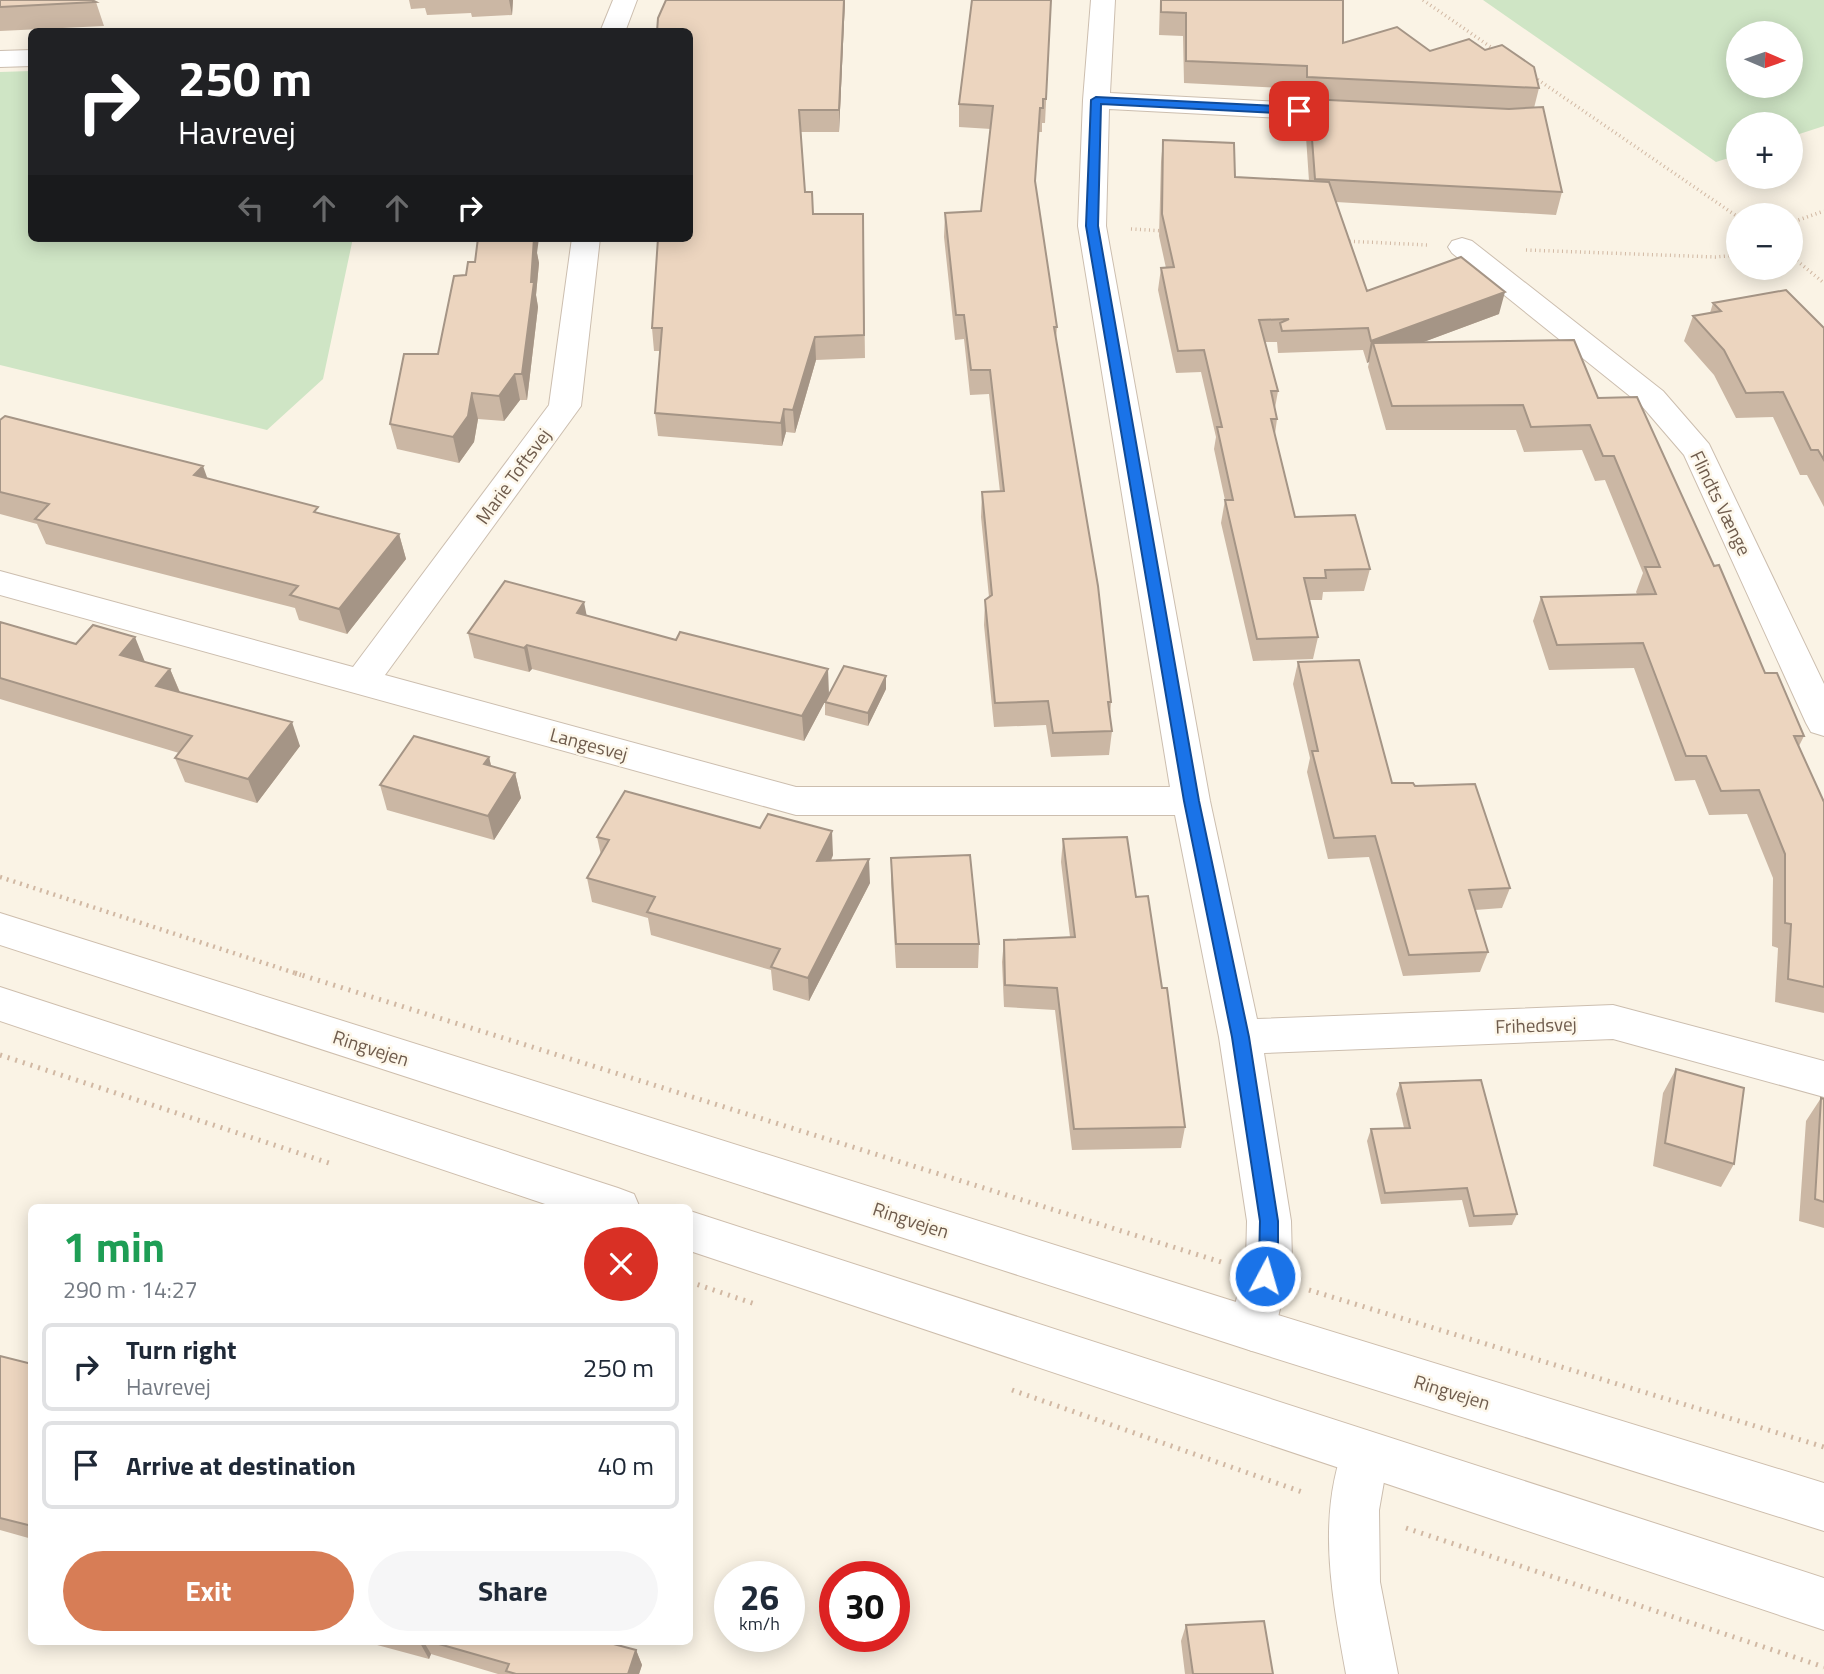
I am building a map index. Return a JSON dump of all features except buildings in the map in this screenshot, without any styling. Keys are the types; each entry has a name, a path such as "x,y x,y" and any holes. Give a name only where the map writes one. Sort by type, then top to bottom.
{"street":[{"path":"614,28 625,0"},
{"path":"1103,0 1096,100 1092,226 1191,801 1240,1037 1269,1221 1269,1261 1252,1329"},
{"path":"0,59 28,58"},
{"path":"1096,100 1380,115"},
{"name":"Marie Toftsvej","path":"361,682 565,406 586,242"},
{"name":"Flindts Vænge","path":"1462,247 1652,398 1698,452 1824,723"},
{"name":"Langesvej","path":"0,583 796,801 1191,801"},
{"name":"Ringvejen","path":"0,929 1252,1329 1824,1507"},
{"path":"0,1004 606,1204"},
{"name":"Frihedsvej","path":"1240,1037 1613,1021 1824,1079"},
{"path":"693,1232 1824,1604"},
{"path":"1365,1453 1354,1510 1355,1581 1372,1674"}],"path":[{"path":"1423,0 1499,53"},
{"path":"1532,76 1726,209"},
{"path":"1803,218 1824,211"},
{"path":"1092,226 1174,231"},
{"path":"1339,240 1726,256"},
{"path":"1803,266 1824,283"},
{"path":"0,877 1265,1276 1824,1447"},
{"path":"0,1055 345,1168"},
{"path":"693,1283 766,1308"},
{"path":"1009,1389 1354,1510 1824,1667"}],"green space":[{"path":"1483,0 1824,0 1824,126 1803,133 1803,112 1726,112 1726,159 1716,162"},
{"path":"28,71 28,242 352,242 323,379 267,430 0,365 0,72"}],"route":[{"path":"1265,1276 1269,1261 1269,1221 1240,1037 1191,801 1092,226 1091,196 1096,100 1299,111"}]}
